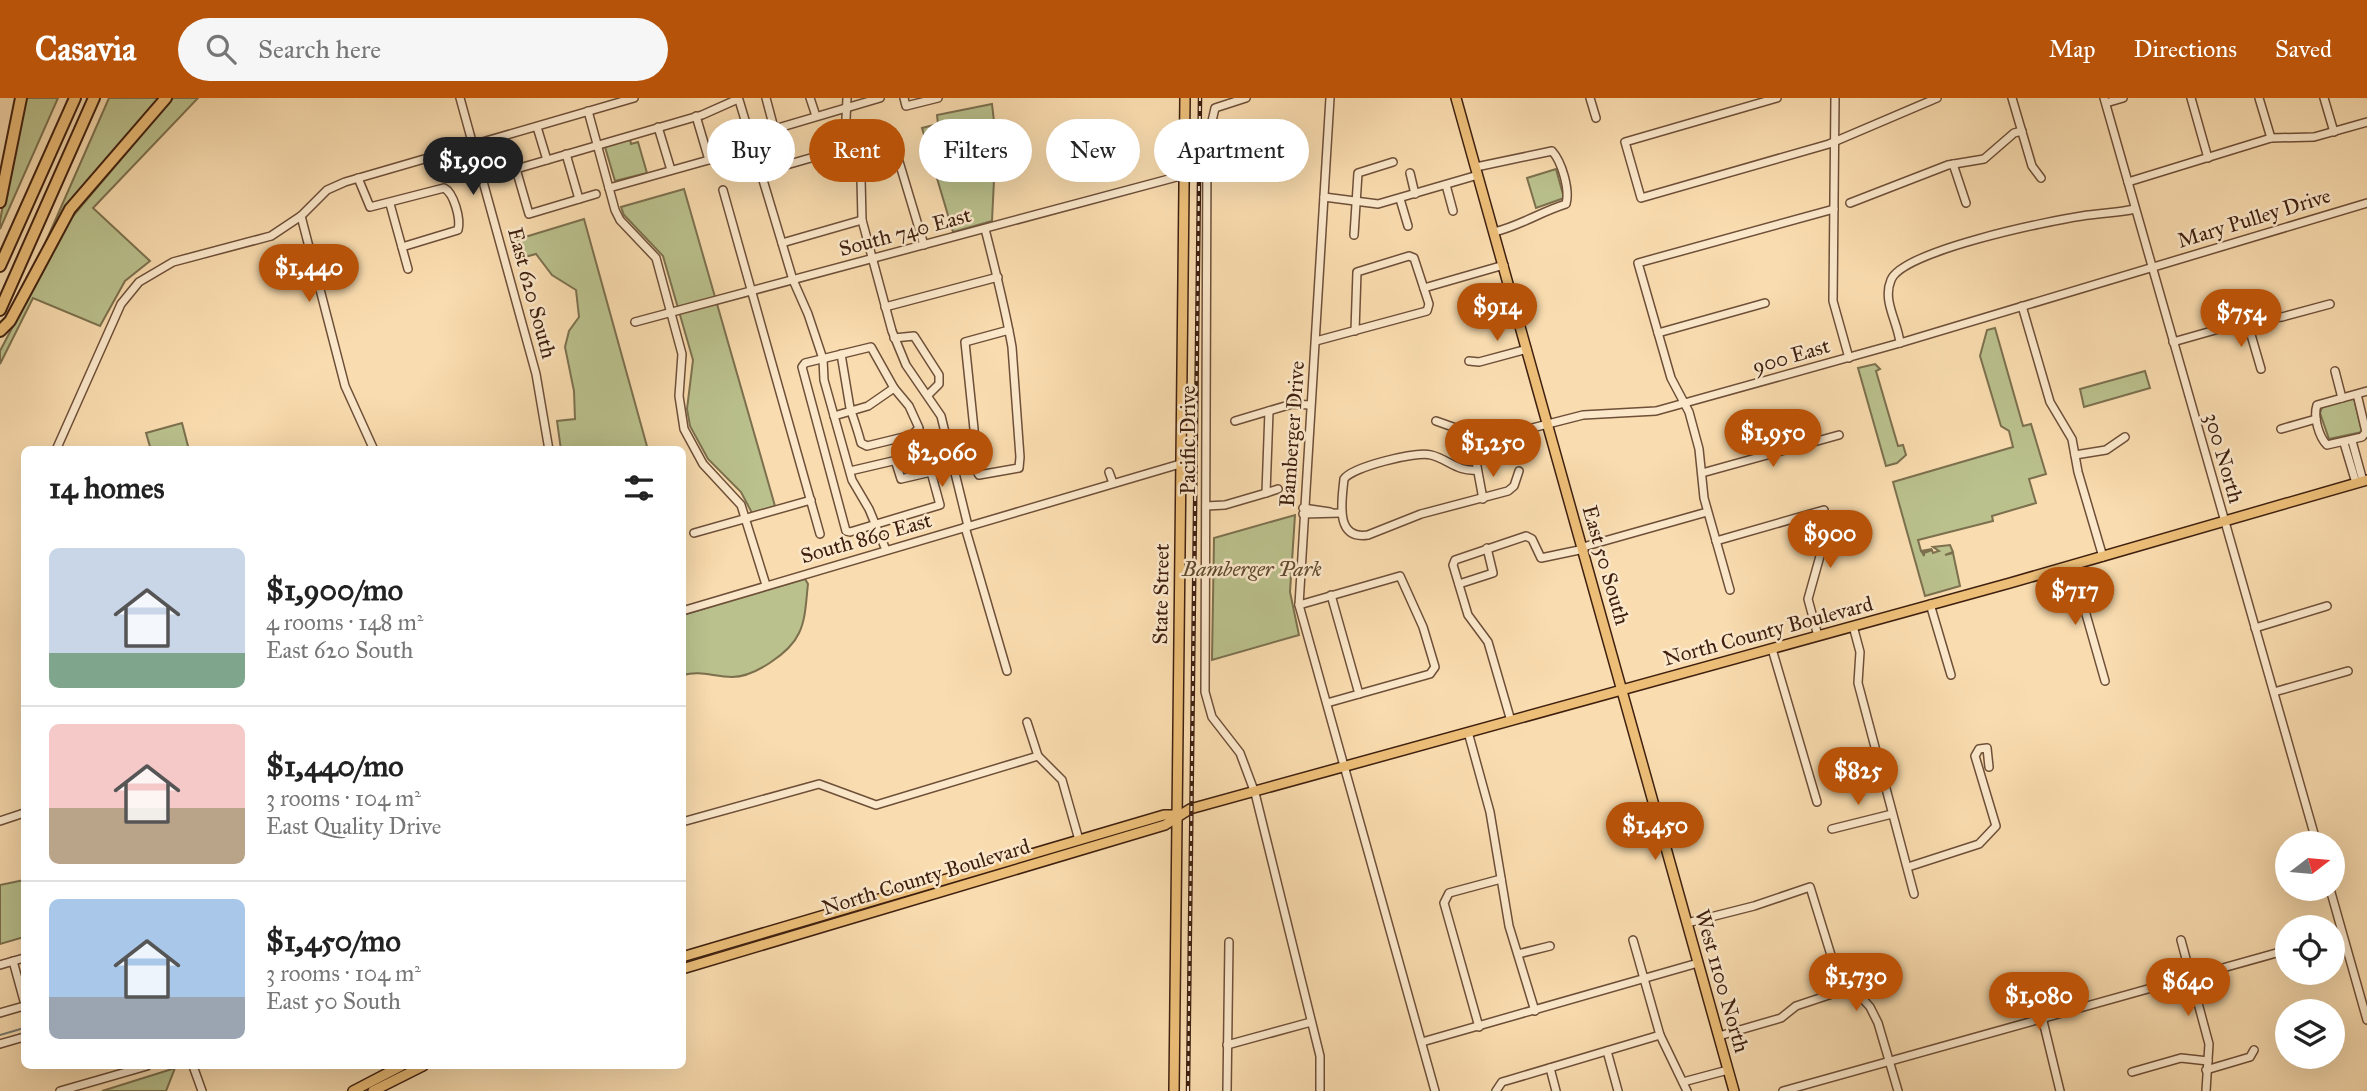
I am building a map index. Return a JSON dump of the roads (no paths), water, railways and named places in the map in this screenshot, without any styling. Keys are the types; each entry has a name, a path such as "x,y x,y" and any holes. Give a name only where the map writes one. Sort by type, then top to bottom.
{"highway":[{"path":"0,202 19,98"},
{"path":"0,266 75,98"},
{"path":"0,310 94,98"},
{"path":"0,331 10,321 76,201 166,98"}],"main road":[{"name":"State Street","path":"1185,98 1185,119"},
{"name":"East 50 South","path":"1455,98 1676,880"},
{"name":"State Street","path":"1174,1091 1184,182"},
{"name":"North County Boulevard","path":"686,956 1164,815 1177,815 2362,481"},
{"name":"North County Boulevard","path":"686,968 1165,825 1177,815"},
{"name":"West 1100 North","path":"1676,880 1734,1091"},
{"path":"353,1091 395,1069"},
{"path":"373,1091 418,1069"}],"street":[{"name":"East 620 South","path":"460,98 536,374 548,446"},
{"path":"58,446 121,304 139,282 173,262 271,236 301,216 327,190 358,178 473,147 634,98"},
{"path":"766,98 772,119"},
{"path":"810,98 816,116"},
{"path":"847,98 848,119"},
{"path":"795,122 880,98"},
{"path":"905,102 938,98"},
{"name":"Pacific Drive","path":"1247,98 1215,108 1210,116 1207,143 1206,699 1212,717 1240,752 1255,793 1320,1056 1320,1091"},
{"name":"Bamberger Drive","path":"1330,98 1299,605 1435,1091"},
{"path":"1590,98 1596,118"},
{"path":"1777,98 1625,142 1641,198 1835,140 1937,98"},
{"path":"1835,98 1833,301 1849,358"},
{"path":"2012,98 2032,166 2041,178"},
{"path":"2105,101 2123,98"},
{"path":"2191,98 2207,158"},
{"path":"2259,98 2271,138"},
{"path":"2324,98 2334,132"},
{"path":"596,194 529,214 516,169 696,117 738,99 745,119"},
{"name":"300 North","path":"2105,101 2313,831"},
{"path":"588,111 620,220 656,258 682,354 680,396 684,429 703,464 731,491 746,518 766,585"},
{"path":"696,117 707,153"},
{"path":"2128,182 2271,138 2308,137 2367,122"},
{"path":"537,127 547,160"},
{"path":"658,127 671,170"},
{"path":"1850,203 1953,164 1984,159 2014,133 2022,131"},
{"path":"1324,197 1378,204 1446,185 1477,171 1552,151 1557,157 1568,195 1566,204 1533,216 1517,226 1494,232"},
{"path":"566,154 579,199"},
{"path":"609,188 707,161"},
{"path":"1354,235 1354,201 1358,173 1393,162"},
{"path":"1953,164 1965,203"},
{"path":"1410,173 1415,194"},
{"path":"358,178 368,206 390,204 446,188 451,193 458,230 402,247"},
{"path":"765,182 793,280 823,359 824,380 852,480 876,524 886,550"},
{"path":"861,182 862,220 894,338 906,365 941,416 966,526 1007,671"},
{"path":"905,182 924,245"},
{"name":"South 740 East","path":"635,322 1158,182"},
{"path":"1446,185 1453,211"},
{"path":"723,190 820,534"},
{"path":"1400,199 1408,226"},
{"name":"Mary Pulley Drive","path":"2152,267 2367,203"},
{"path":"390,204 408,269"},
{"path":"1730,590 1707,512 1698,442 1671,378 1638,262 1834,209"},
{"path":"1900,343 1888,290 1893,275 1908,262 1975,238 2080,216 2135,209"},
{"path":"301,216 345,386 372,446"},
{"path":"782,243 862,220"},
{"path":"985,229 1009,330 1017,396 1019,468 979,475 974,466 965,342 1009,330"},
{"path":"1316,341 1355,331 1427,310 1429,304 1414,258 1409,256 1359,271 1355,331"},
{"path":"1424,288 1504,265"},
{"name":"900 East","path":"1436,421 1478,434 1514,434 1590,415 1645,414 1849,358 2152,267"},
{"path":"885,307 998,277"},
{"path":"1658,333 1765,303"},
{"path":"2173,342 2247,321 2282,317 2330,304"},
{"path":"2022,306 2050,402 2069,432 2102,556"},
{"path":"2247,321 2261,369"},
{"path":"894,338 916,337 939,375 939,384 928,395"},
{"path":"841,354 851,411 861,443 867,446 918,432 917,420 894,388 871,347 841,354 823,359 805,363 802,367 846,531 940,505 931,472 901,479 895,460"},
{"path":"1469,361 1479,362 1527,349"},
{"path":"2335,371 2342,398"},
{"path":"834,416 869,406 894,388"},
{"path":"2357,394 2366,432 2362,438 2328,445 2323,440 2316,419 2317,405 2367,391"},
{"path":"1235,421 1292,404 1310,405"},
{"path":"1266,493 1269,411"},
{"path":"2281,429 2316,419"},
{"path":"1478,434 1476,467 1483,499"},
{"path":"1702,472 1839,435"},
{"path":"2075,455 2115,447 2125,437"},
{"path":"850,471 974,442"},
{"path":"2348,442 2362,481"},
{"path":"1476,467 1463,470 1437,457 1419,454 1353,471 1344,479 1341,513 1349,531 1363,536 1422,514 1511,489 1519,471"},
{"name":"South 860 East","path":"686,610 1180,464"},
{"path":"1110,472 1113,483"},
{"path":"1206,506 1225,505 1278,489"},
{"path":"694,533 811,500"},
{"path":"1716,541 1824,510 1827,531 1808,599 1818,636"},
{"path":"1303,511 1341,513"},
{"path":"1511,720 1488,642 1468,615 1455,560 1529,536 1541,558 1707,512"},
{"path":"1459,584 1493,573 1487,548"},
{"path":"2071,565 2105,681"},
{"path":"1299,605 1400,576 1423,627 1434,671 1326,704"},
{"path":"1331,595 1359,694"},
{"path":"1930,604 1951,675"},
{"path":"2255,628 2327,606"},
{"path":"1853,626 1860,652 1858,683 1914,894"},
{"path":"1772,649 1817,802"},
{"path":"2274,692 2348,671"},
{"path":"1027,722 1038,757 1062,780 1079,840"},
{"path":"1468,732 1490,812 1518,954 1535,1011"},
{"path":"1908,866 1979,844 1996,826 1975,755 1979,749 1987,748 1989,767"},
{"path":"686,821 819,784 876,805 1038,757"},
{"path":"0,821 21,814"},
{"path":"1832,829 1892,814"},
{"path":"1479,1027 1444,903 1449,893 1502,879"},
{"path":"1687,923 1754,906 1810,887 1835,968 1850,988 1870,1007 1891,1061 1898,1091"},
{"path":"1633,940 1660,1035 1687,1091"},
{"path":"2181,940 2209,1044 2206,1091"},
{"path":"2345,941 2367,1020"},
{"path":"1227,1091 1229,943"},
{"path":"1518,954 1550,946"},
{"path":"1783,1091 2275,953"},
{"path":"0,965 21,959"},
{"path":"13,961 21,992"},
{"path":"1422,1042 1698,963"},
{"path":"1719,1036 1781,1017 1797,1006 1850,988"},
{"path":"0,1013 21,1005"},
{"path":"2042,1017 2060,1091"},
{"path":"1227,1045 1311,1022"},
{"path":"1498,1088 1550,1068 1660,1035"},
{"path":"0,1044 21,1038"},
{"path":"2206,1070 2250,1057 2254,1050"},
{"path":"1607,1051 1618,1091"},
{"path":"2132,1072 2181,1058 2208,1061"},
{"path":"1550,1068 1556,1091"},
{"path":"60,1091 137,1069"},
{"path":"194,1069 202,1091"},
{"path":"1683,1082 1728,1070"}],"waterway":[{"path":"0,1035 21,1029"}],"railway":[{"path":"1188,1091 1200,98"}],"park label":[{"name":"Bamberger Park","path":"1252,569"}]}
